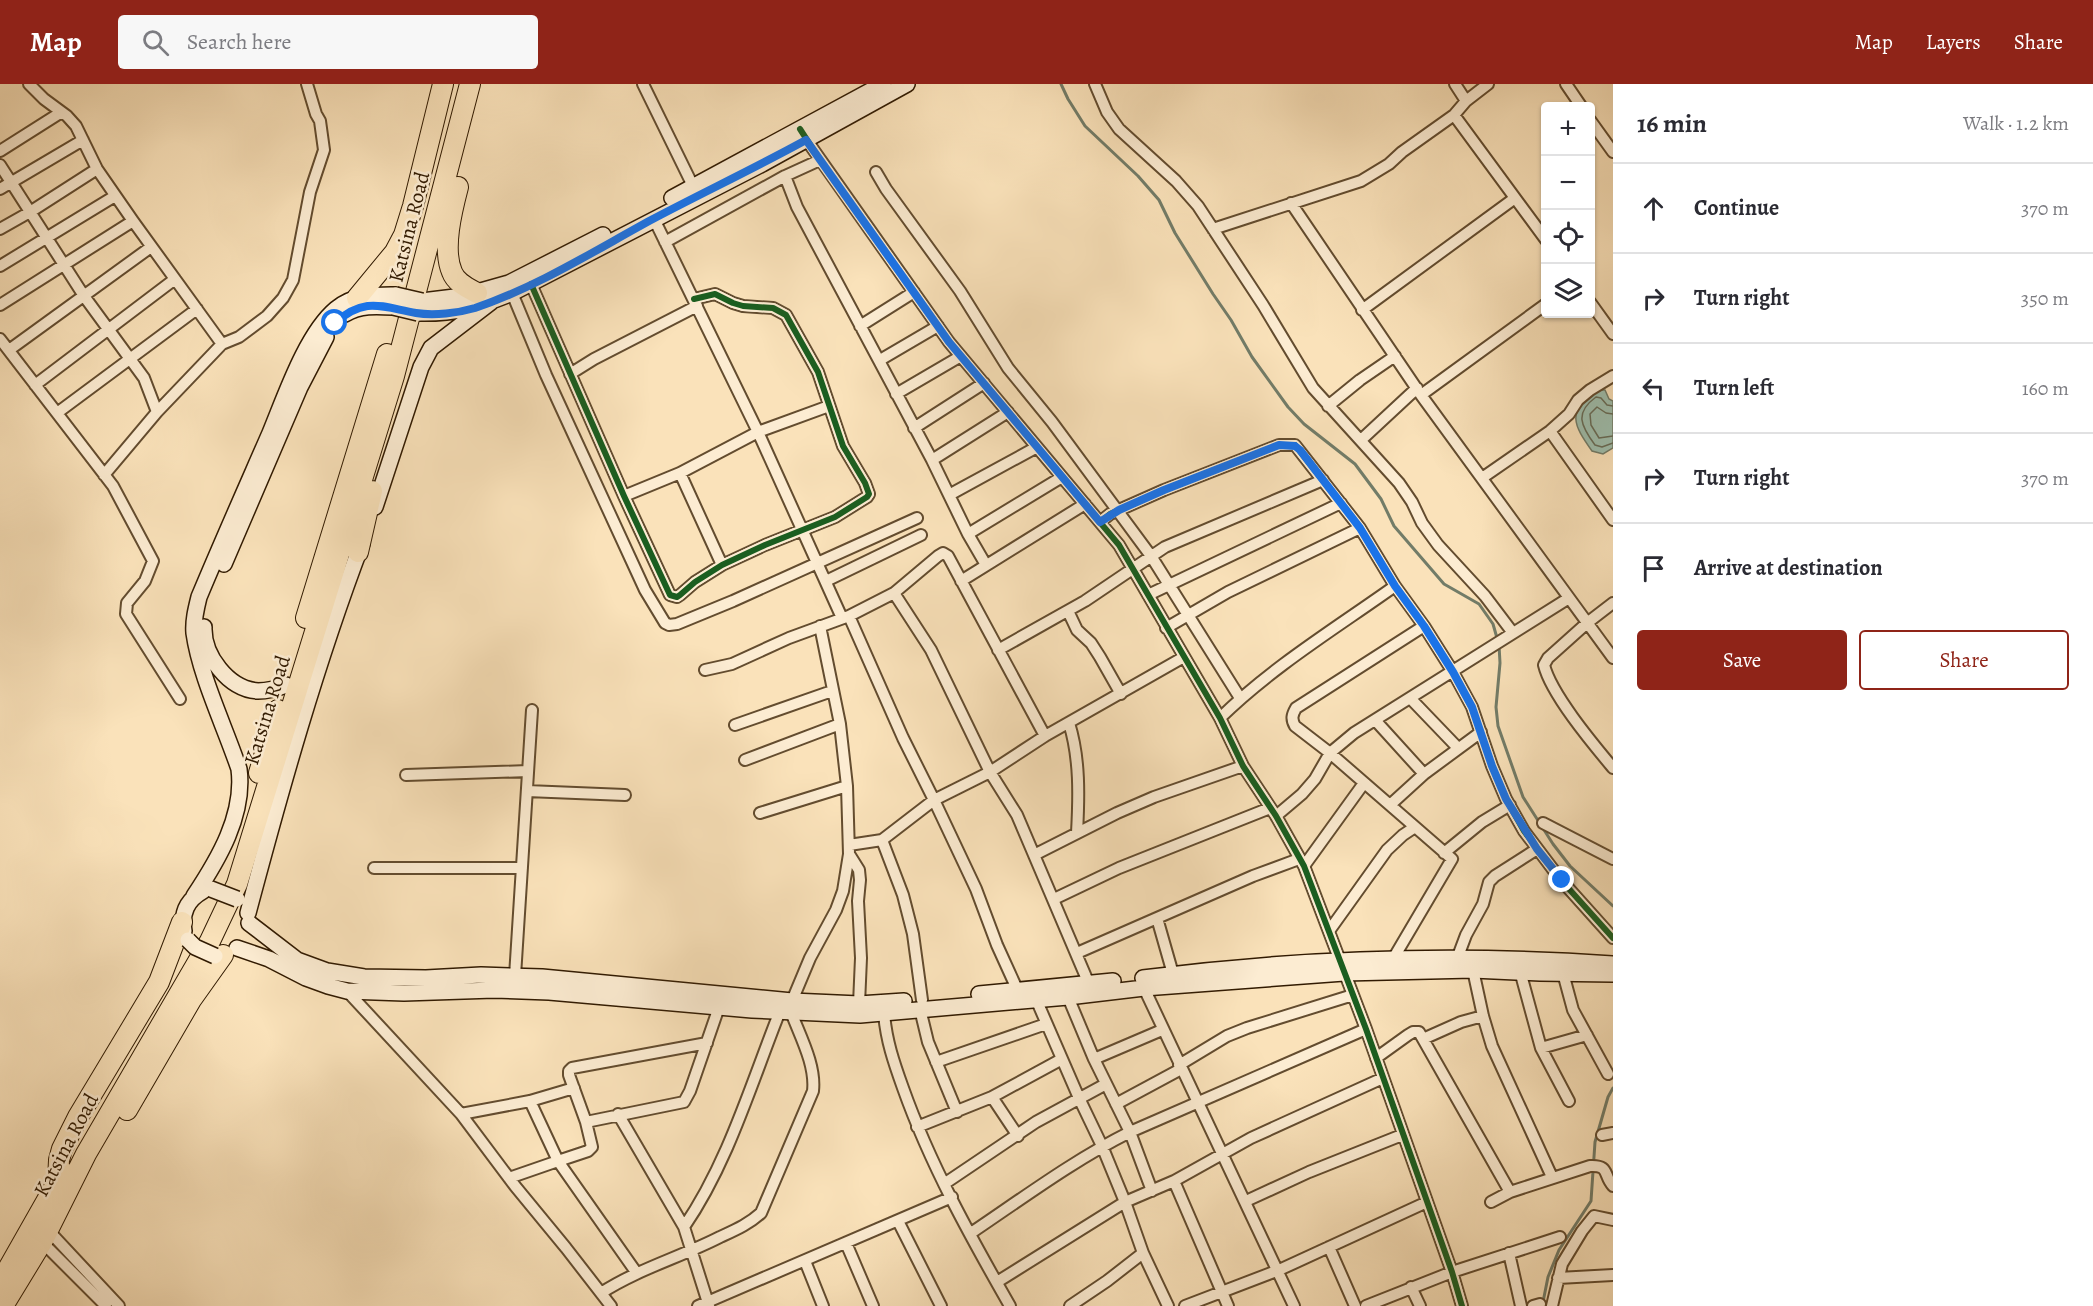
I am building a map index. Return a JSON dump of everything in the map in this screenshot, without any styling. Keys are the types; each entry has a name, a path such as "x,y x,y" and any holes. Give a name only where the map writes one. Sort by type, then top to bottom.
{"highway":[{"path":"357,297 388,262 404,235 443,84"},
{"name":"Katsina Road","path":"3,1306 45,1236 62,1187 91,1120 162,1001 223,886 246,822 396,324 457,84"},
{"name":"Katsina Road","path":"0,1283 86,1154 210,941 237,884 340,554 405,335 470,84"},
{"path":"482,84 449,226 448,252 452,273 462,285 484,298"},
{"path":"358,552 385,441 403,384 407,355 405,335"},
{"path":"185,931 159,982 62,1149 59,1160 62,1187 85,1177 99,1159 191,1000 225,953"}],"main road":[{"path":"883,84 803,134 654,219 512,293 420,307 369,295 357,297 336,309 317,331 297,369 203,586 195,613 194,632 198,654 239,769 240,780 233,818 219,857 184,912 185,931 195,947 269,959 306,978 328,987 347,991 549,992 719,1007 788,1008 1068,997 1342,967 1393,959 1613,963"},
{"path":"225,953 244,941 282,788 314,682 379,497 421,367 431,348 484,298 509,284 693,186 908,84"},
{"path":"286,685 265,690 245,688 216,667 204,633 204,618 209,599 300,387 323,342 335,323 347,313 358,308 395,301"},
{"path":"194,897 202,891 211,889 237,899 244,904 249,918 297,960 333,972 364,977 426,978 481,975 580,980 788,1008 860,1015 884,1013 921,1004 1017,989 1089,984 1173,974 1342,967 1613,974"}],"street":[{"path":"29,84 76,126 115,196 222,344"},
{"path":"104,475 157,412 222,344 239,337 267,316 283,298 293,280 310,192 324,150 320,121 307,84"},
{"path":"1095,84 1107,112 1119,129 1176,181 1198,206 1263,305 1304,376 1399,483 1422,523 1438,545 1485,596 1504,639"},
{"path":"1455,84 1466,101"},
{"path":"1213,229 1362,181 1389,164 1454,115 1466,101 1488,84"},
{"path":"1566,84 1578,102"},
{"path":"645,85 693,186"},
{"path":"0,151 60,112"},
{"path":"1454,115 1541,234"},
{"path":"1595,127 1613,152"},
{"path":"803,134 961,356 1119,545 1220,718 1242,766 1273,812 1302,862 1366,1029 1462,1306"},
{"path":"0,189 83,140"},
{"path":"665,242 784,176 820,160"},
{"path":"0,165 84,296 144,378 157,412"},
{"path":"0,229 98,169"},
{"path":"876,172 960,291 1008,368 1119,510 1151,556 1240,698"},
{"path":"784,176 797,207 880,360 986,565"},
{"path":"0,266 115,196"},
{"path":"1362,310 1515,198"},
{"path":"1291,203 1419,392 1613,658"},
{"path":"654,219 758,432 816,563 845,617 934,800 976,890 1017,989"},
{"path":"0,305 133,221"},
{"path":"9,350 151,247"},
{"path":"35,385 175,279"},
{"path":"531,284 570,374 624,496 670,595 677,597 722,565 835,517 869,494 843,446 818,372 808,352 786,315 773,308 743,306 714,294 570,374"},
{"path":"860,326 914,292"},
{"path":"512,293 546,375 645,591 659,616 669,625 677,624 733,601 917,518"},
{"path":"1361,440 1419,392 1541,307"},
{"path":"57,413 197,309"},
{"path":"1595,309 1613,334"},
{"path":"880,360 938,326"},
{"path":"0,339 104,475 125,507 153,561 145,581 127,603 126,614 180,699"},
{"path":"896,394 961,356"},
{"path":"1328,405 1395,356"},
{"path":"1482,478 1550,431 1569,414 1578,400 1613,376"},
{"path":"914,428 984,383"},
{"path":"624,496 680,473 758,432 829,406"},
{"path":"932,460 1008,412"},
{"path":"1550,431 1613,520"},
{"path":"1100,522 1119,510 1164,490 1279,445 1295,446 1360,528 1395,586 1453,672 1472,707 1492,766 1510,805 1537,849 1613,938"},
{"path":"949,495 1037,447"},
{"path":"680,473 722,565"},
{"path":"968,534 1062,477"},
{"path":"998,650 1068,611 1165,547 1323,480"},
{"path":"1148,595 1341,503"},
{"path":"961,581 1084,504"},
{"path":"617,530 636,521"},
{"path":"1167,628 1228,592 1360,528"},
{"path":"826,581 921,535"},
{"path":"705,670 746,658 845,617 894,593 944,553 948,556 1045,736"},
{"path":"1220,718 1240,698 1282,666 1395,586"},
{"path":"894,593 931,650 990,772 1017,814 1089,984"},
{"path":"1054,898 1119,868 1273,812 1302,794 1315,779 1330,753 1375,720 1569,598"},
{"path":"1613,603 1548,658 1544,665 1558,695 1613,768"},
{"path":"1068,611 1077,630 1091,643 1120,694"},
{"path":"684,1227 708,1190 810,958 828,927 840,898 849,850 847,786 840,724 820,626"},
{"path":"1393,959 1452,859 1330,753 1295,726 1292,716 1296,708 1424,626"},
{"path":"849,850 882,840 934,800 990,772 1045,736 1184,657"},
{"path":"735,725 832,691"},
{"path":"1410,698 1458,748"},
{"path":"515,976 532,710"},
{"path":"1375,720 1424,774"},
{"path":"1069,723 1079,789 1077,833"},
{"path":"745,760 840,724"},
{"path":"1390,805 1424,774 1481,732"},
{"path":"1035,855 1154,797 1242,766"},
{"path":"406,775 528,771"},
{"path":"1077,952 1253,876 1302,862 1364,783"},
{"path":"760,813 847,786"},
{"path":"527,791 625,795"},
{"path":"1444,853 1482,822 1510,805"},
{"path":"1543,823 1613,859"},
{"path":"1329,931 1387,850 1402,834 1415,827"},
{"path":"882,840 903,894 913,934 928,1042 957,1112"},
{"path":"1457,959 1466,935 1483,904 1489,882 1537,849"},
{"path":"849,850 859,870 860,880 858,901 861,958 859,1004"},
{"path":"374,868 522,868"},
{"path":"840,898 858,901"},
{"path":"1157,918 1173,974"},
{"path":"1473,970 1483,1016 1499,1062 1552,1177"},
{"path":"1520,971 1540,1048 1569,1101"},
{"path":"1563,973 1573,1010 1608,1074"},
{"path":"1144,988 1294,1306"},
{"path":"347,991 460,1114 611,1306"},
{"path":"1116,1104 1180,1067 1227,1036 1353,995"},
{"path":"1068,997 1094,1059 1130,1132 1152,1191"},
{"path":"1036,999 1102,1146 1143,1253 1168,1306"},
{"path":"586,1122 684,1102 690,1091 719,1007"},
{"path":"601,1293 636,1272 692,1251 751,1222 760,1213 813,1090 814,1082 810,1065 788,1008"},
{"path":"884,1013 886,1036 917,1127 944,1184 1010,1306"},
{"path":"1423,1040 1461,1022 1483,1016"},
{"path":"936,1062 1046,1024"},
{"path":"971,1233 1102,1146 1366,1029"},
{"path":"1094,1059 1162,1030"},
{"path":"1376,1058 1413,1032 1419,1032 1510,1192"},
{"path":"1540,1048 1587,1035"},
{"path":"509,1178 591,1150 592,1143 569,1071 572,1068 707,1043"},
{"path":"917,1127 992,1097 1062,1059"},
{"path":"997,1282 1125,1202 1174,1181 1251,1138 1383,1078"},
{"path":"944,1184 1036,1122 1107,1084"},
{"path":"460,1114 530,1101 574,1088"},
{"path":"992,1097 1018,1136"},
{"path":"530,1101 558,1161 636,1272"},
{"path":"618,1114 684,1227 705,1304 952,1197"},
{"path":"1246,1201 1309,1172 1402,1135"},
{"path":"1491,1202 1510,1192 1552,1177 1594,1166 1604,1168 1613,1186"},
{"path":"1174,1181 1228,1306"},
{"path":"1185,1306 1279,1270 1427,1202"},
{"path":"1552,1306 1557,1278 1566,1257 1591,1218 1594,1216 1613,1220"},
{"path":"897,1221 941,1306"},
{"path":"45,1236 106,1306"},
{"path":"45,1236 119,1306"},
{"path":"1366,1306 1452,1272 1560,1237"},
{"path":"846,1243 873,1306"},
{"path":"1329,1247 1355,1306"},
{"path":"1070,1306 1143,1253"},
{"path":"1509,1253 1521,1306"},
{"path":"805,1261 823,1306"},
{"path":"1557,1278 1613,1275"},
{"path":"1412,1287 1420,1306"}],"water":[{"path":"1595,390 1605,390 1609,399 1613,401 1613,448 1603,454 1592,451 1577,426 1576,419 1580,405"}],"waterway":[{"path":"1061,84 1085,126 1138,176 1159,200 1175,233 1252,357 1288,407 1304,424 1355,464 1381,499 1394,526 1444,584 1479,604 1493,624 1499,645 1500,663 1496,707 1498,726 1523,797 1570,866 1613,906"},
{"path":"1543,1302 1548,1277 1559,1250 1591,1201 1595,1142 1608,1097 1613,1088"}],"cycle path":[{"path":"800,129 949,342 1119,545 1220,718 1243,766 1276,816 1304,866 1366,1029 1462,1306"},
{"path":"531,284 670,595 677,597 722,565 835,517 869,494 843,446 818,372 786,315 773,308 743,306 715,294 694,299"},
{"path":"1100,522 1110,514 1164,490 1279,445 1295,445 1360,528 1395,586 1453,672 1472,707 1506,799 1524,831 1561,880 1613,938"}],"route":[{"path":"335,323 347,313 370,306 438,314 471,309 491,302 568,266 806,140 949,342 1100,522 1110,514 1164,490 1279,445 1287,444 1300,450 1360,528 1395,586 1453,672 1472,707 1506,799 1524,831 1562,880"}]}
